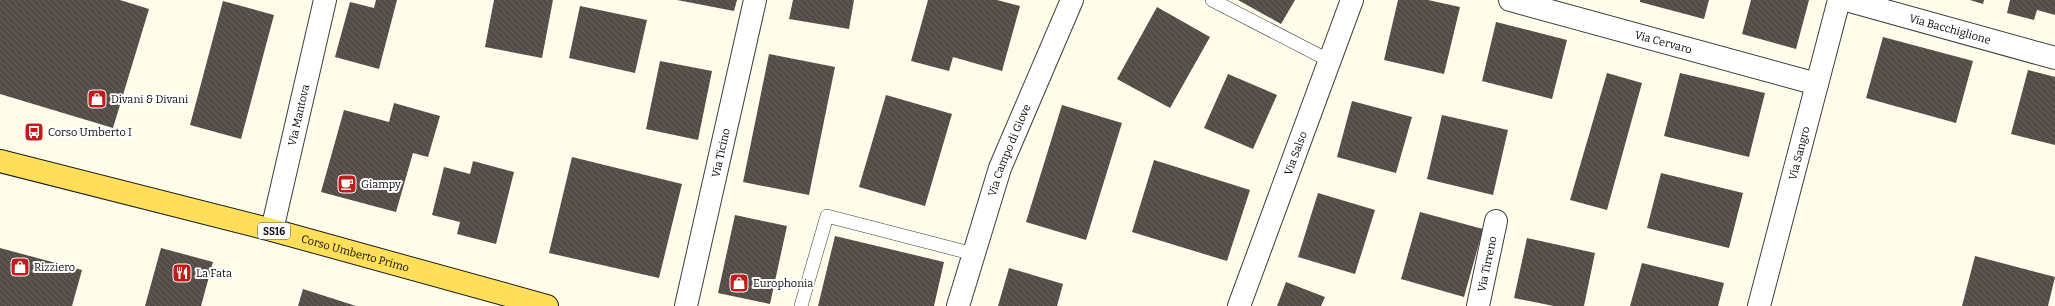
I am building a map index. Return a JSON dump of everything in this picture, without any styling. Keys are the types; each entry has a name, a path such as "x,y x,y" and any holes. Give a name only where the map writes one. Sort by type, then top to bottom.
{"main road":[{"name":"Corso Umberto Primo","path":"0,161 272,230 547,306"}],"street":[{"name":"Via Mantova","path":"272,230 325,0"},
{"name":"Via Ticino","path":"686,306 755,0"},
{"name":"Via Campo di Giove","path":"958,306 1000,168 1072,0"},
{"name":"Via Salso","path":"1239,306 1352,0"},
{"name":"Via Cervaro","path":"1510,0 1817,84"},
{"name":"Via Sangro","path":"1759,306 1839,0"},
{"name":"Via Bacchiglione","path":"1846,0 2055,58"},
{"name":"Via Tirreno","path":"1478,306 1496,221"}],"lane":[{"path":"1212,0 1330,61"},
{"path":"801,306 827,216 974,254"}],"building":[{"path":"0,0 120,0 149,9 113,128 0,94"},
{"path":"376,0 397,0 379,69 335,57 350,2 374,8"},
{"path":"494,0 553,0 542,58 485,47"},
{"path":"677,0 737,0 734,11"},
{"path":"793,0 854,0 849,29 789,19"},
{"path":"928,0 997,0 1020,6 1002,71 953,57 949,71 911,61"},
{"path":"1238,0 1295,0 1281,24"},
{"path":"1398,0 1428,0 1460,7 1444,74 1384,60"},
{"path":"1640,0 1709,0 1704,19 1640,2"},
{"path":"1751,0 1809,0 1796,49 1742,34"},
{"path":"1970,0 1984,0 1983,4"},
{"path":"2010,0 2055,0 2055,15 2037,10 2034,20 2007,13"},
{"path":"223,1 274,15 241,139 190,125"},
{"path":"580,6 647,20 635,73 569,58"},
{"path":"1157,7 1210,37 1170,108 1117,79"},
{"path":"1496,22 1567,40 1552,99 1482,81"},
{"path":"1883,37 1973,61 1956,123 1866,98"},
{"path":"769,54 835,67 809,195 743,182"},
{"path":"660,61 712,71 698,140 646,129"},
{"path":"2028,70 2055,77 2055,145 2011,134"},
{"path":"1607,73 1642,83 1607,210 1570,200"},
{"path":"1680,73 1765,93 1749,157 1664,136"},
{"path":"1228,74 1277,95 1253,149 1204,128"},
{"path":"886,95 952,114 925,206 859,187"},
{"path":"1352,101 1412,117 1396,173 1337,157"},
{"path":"394,103 440,116 428,157 413,153 396,212 321,192 344,110 389,122"},
{"path":"1062,105 1122,123 1086,240 1026,222"},
{"path":"1442,115 1508,130 1493,195 1427,179"},
{"path":"572,157 682,184 659,278 549,253"},
{"path":"1154,160 1250,190 1227,261 1132,232"},
{"path":"473,161 514,172 496,244 457,234 460,222 432,215 444,167 470,174"},
{"path":"1661,173 1743,193 1729,248 1647,228"},
{"path":"1318,193 1375,210 1355,274 1298,257"},
{"path":"1420,212 1483,229 1464,297 1401,279"},
{"path":"735,215 787,226 770,304 718,293"},
{"path":"835,236 944,262 934,306 818,306"},
{"path":"1527,238 1595,253 1584,306 1554,306 1514,298"},
{"path":"0,248 82,270 72,306 0,306"},
{"path":"161,248 213,262 201,306 145,306"},
{"path":"1975,256 2055,277 2048,306 1962,306"},
{"path":"1642,263 1724,283 1718,306 1630,306"},
{"path":"1009,268 1063,284 1057,306 998,306"},
{"path":"1286,282 1325,297 1321,306 1277,306"},
{"path":"303,289 356,306 298,306"}],"place":[{"name":"Divani & Divani","path":"97,99"},
{"name":"Corso Umberto I","path":"34,132"},
{"name":"Giampy","path":"347,184"},
{"name":"Rizziero","path":"20,267"},
{"name":"La Fata","path":"182,273"},
{"name":"Europhonia","path":"739,283"}]}
